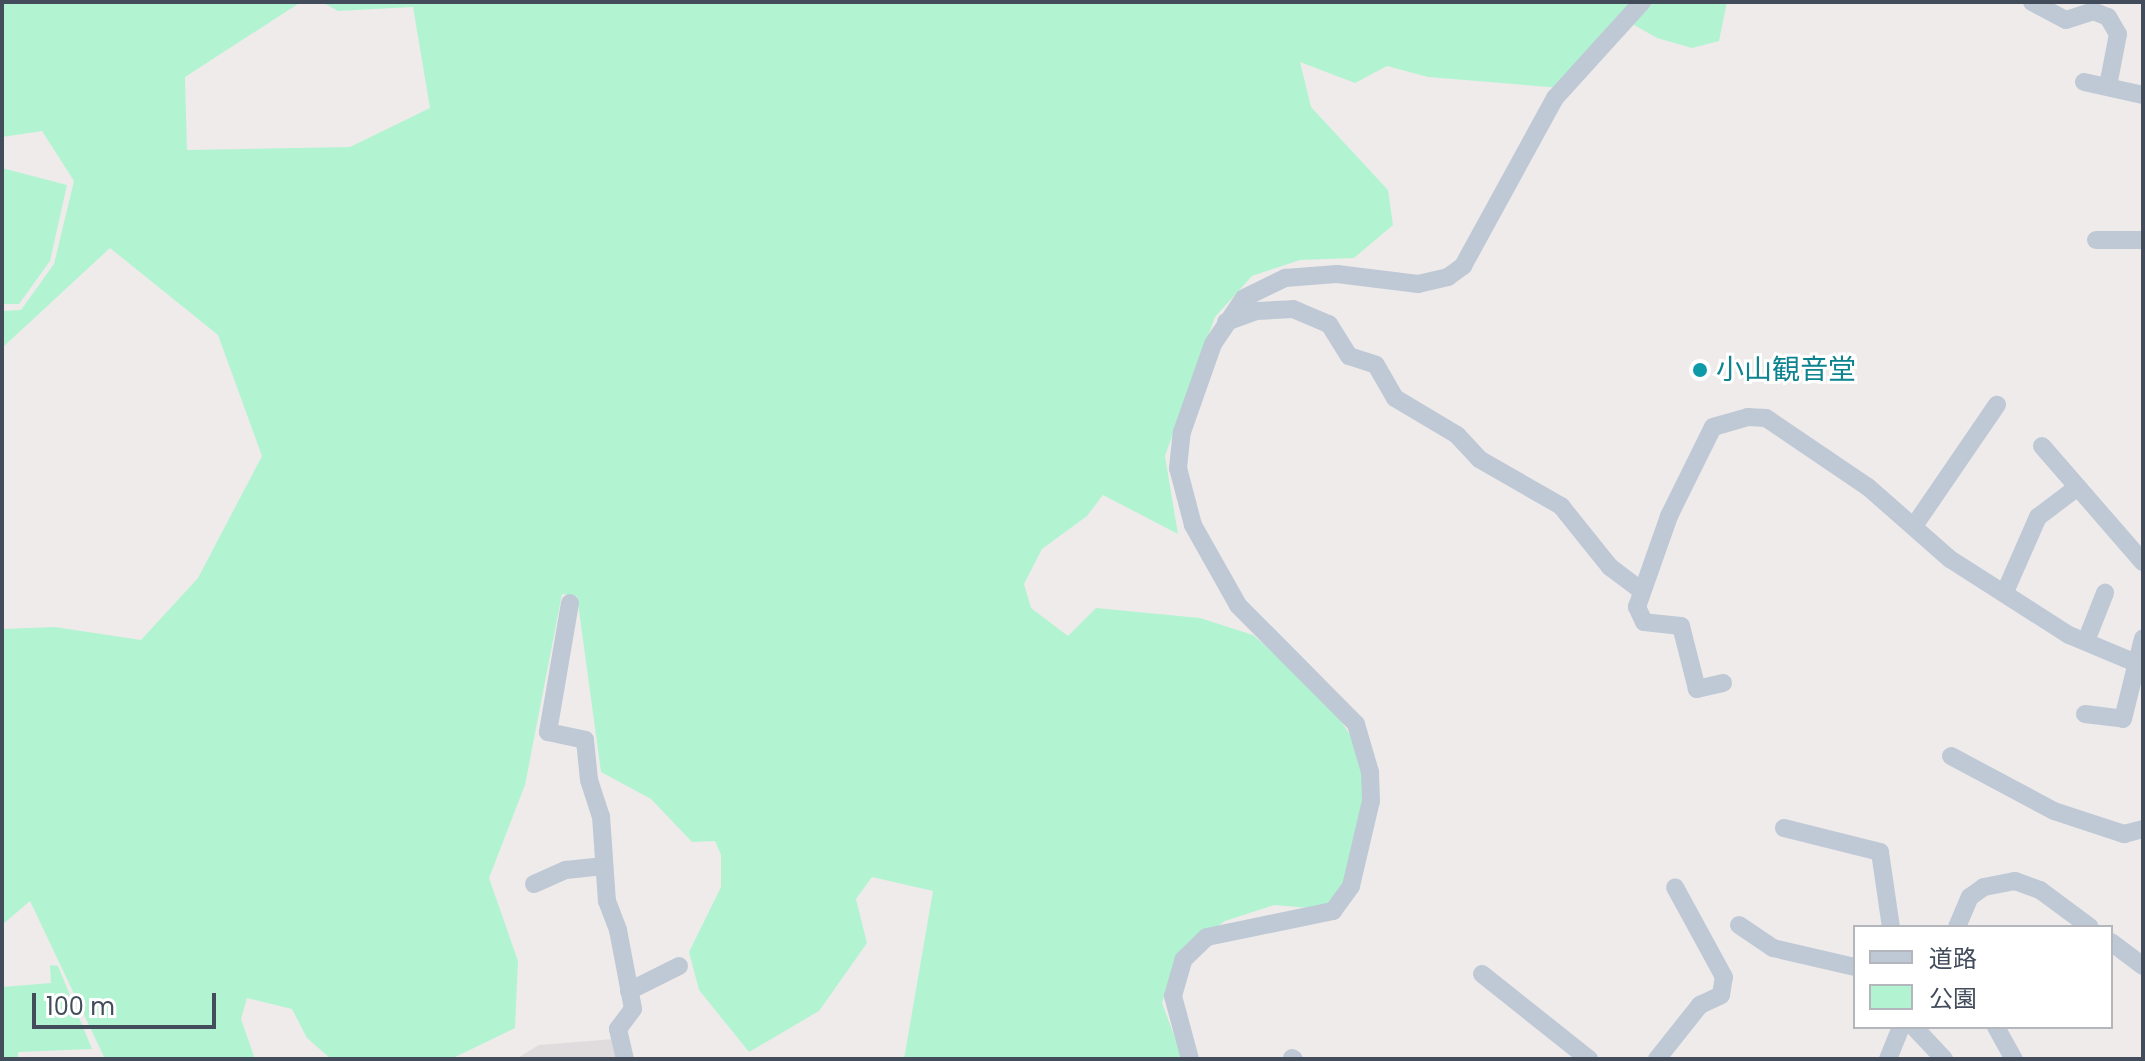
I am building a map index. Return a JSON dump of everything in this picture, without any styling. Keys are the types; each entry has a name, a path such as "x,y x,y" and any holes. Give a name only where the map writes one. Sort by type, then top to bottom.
{"street":[{"path":"1190,1059 1173,996 1183,960 1207,937 1333,911 1351,886 1371,801 1370,772 1356,724 1238,605 1193,525 1184,499 1178,468 1182,432 1226,322 1244,298 1266,285 1303,273 1418,284 1448,277 1463,266 1555,98 1642,2"},
{"path":"2032,2 2066,20 2093,11 2108,17 2118,34 2108,86"},
{"path":"2084,82 2143,95"},
{"path":"2096,240 2143,240"},
{"path":"1226,322 1257,311 1293,309 1329,324 1349,356 1376,365 1395,398 1457,435 1479,459 1561,506 1610,567 1639,589"},
{"path":"1914,526 1997,405"},
{"path":"1723,683 1697,689 1681,626 1644,622 1637,607 1639,589 1713,427 1729,419 1766,418 1868,487 1950,559 2086,641 2138,665"},
{"path":"2042,446 2075,489 2143,562"},
{"path":"2005,592 2038,517 2075,489"},
{"path":"2086,641 2105,593"},
{"path":"570,603 548,732 585,740 589,780 601,816 607,901 618,930 633,1009 618,1029 625,1059"},
{"path":"2085,714 2123,719 2143,638"},
{"path":"1951,756 2054,811 2124,834 2143,829"},
{"path":"1784,828 1880,852 1891,925"},
{"path":"534,884 566,870 604,866"},
{"path":"1958,925 1970,897 1984,887 2015,881 2040,890 2087,925"},
{"path":"1657,1059 1700,1005 1721,995 1724,977 1717,955 1675,887"},
{"path":"1739,925 1773,948 1853,967"},
{"path":"2113,944 2143,966"},
{"path":"629,991 679,966"},
{"path":"1482,974 1589,1059"},
{"path":"1888,1059 1900,1029"},
{"path":"1916,1029 1944,1059"},
{"path":"1997,1029 2014,1059"}],"shaded area":[{"path":"614,1039 619,1059 516,1059 539,1045"}],"green space":[{"path":"2,2 301,2 185,77 187,150 350,147 430,108 413,7 338,11 322,2 1727,2 1719,41 1692,48 1657,38 1622,18 1561,88 1428,77 1387,66 1355,83 1300,62 1311,107 1388,190 1393,225 1354,258 1300,260 1252,276 1215,317 1165,456 1178,534 1103,495 1087,516 1042,549 1024,584 1031,608 1068,636 1096,608 1200,618 1253,635 1326,699 1351,736 1367,778 1349,879 1322,909 1274,905 1225,921 1176,956 1162,1003 1183,1059 904,1059 933,891 872,877 856,899 867,943 819,1011 749,1052 699,990 689,952 721,887 721,855 715,841 692,842 651,799 601,772 577,596 562,594 525,785 489,878 518,961 515,1028 451,1059 331,1059 307,1038 292,1009 247,998 241,1019 255,1059 105,1059 30,901 2,925 2,629 55,627 141,640 198,578 262,456 218,335 110,248 2,348 2,311 21,310 54,264 74,181 42,131 2,137"},
{"path":"2,168 67,185 50,261 19,304 2,304"},
{"path":"50,965 58,966 92,1049 18,1052 18,1059 2,1059 2,987 51,983"}],"place":[{"name":"小山観音堂","path":"1700,370"}]}
